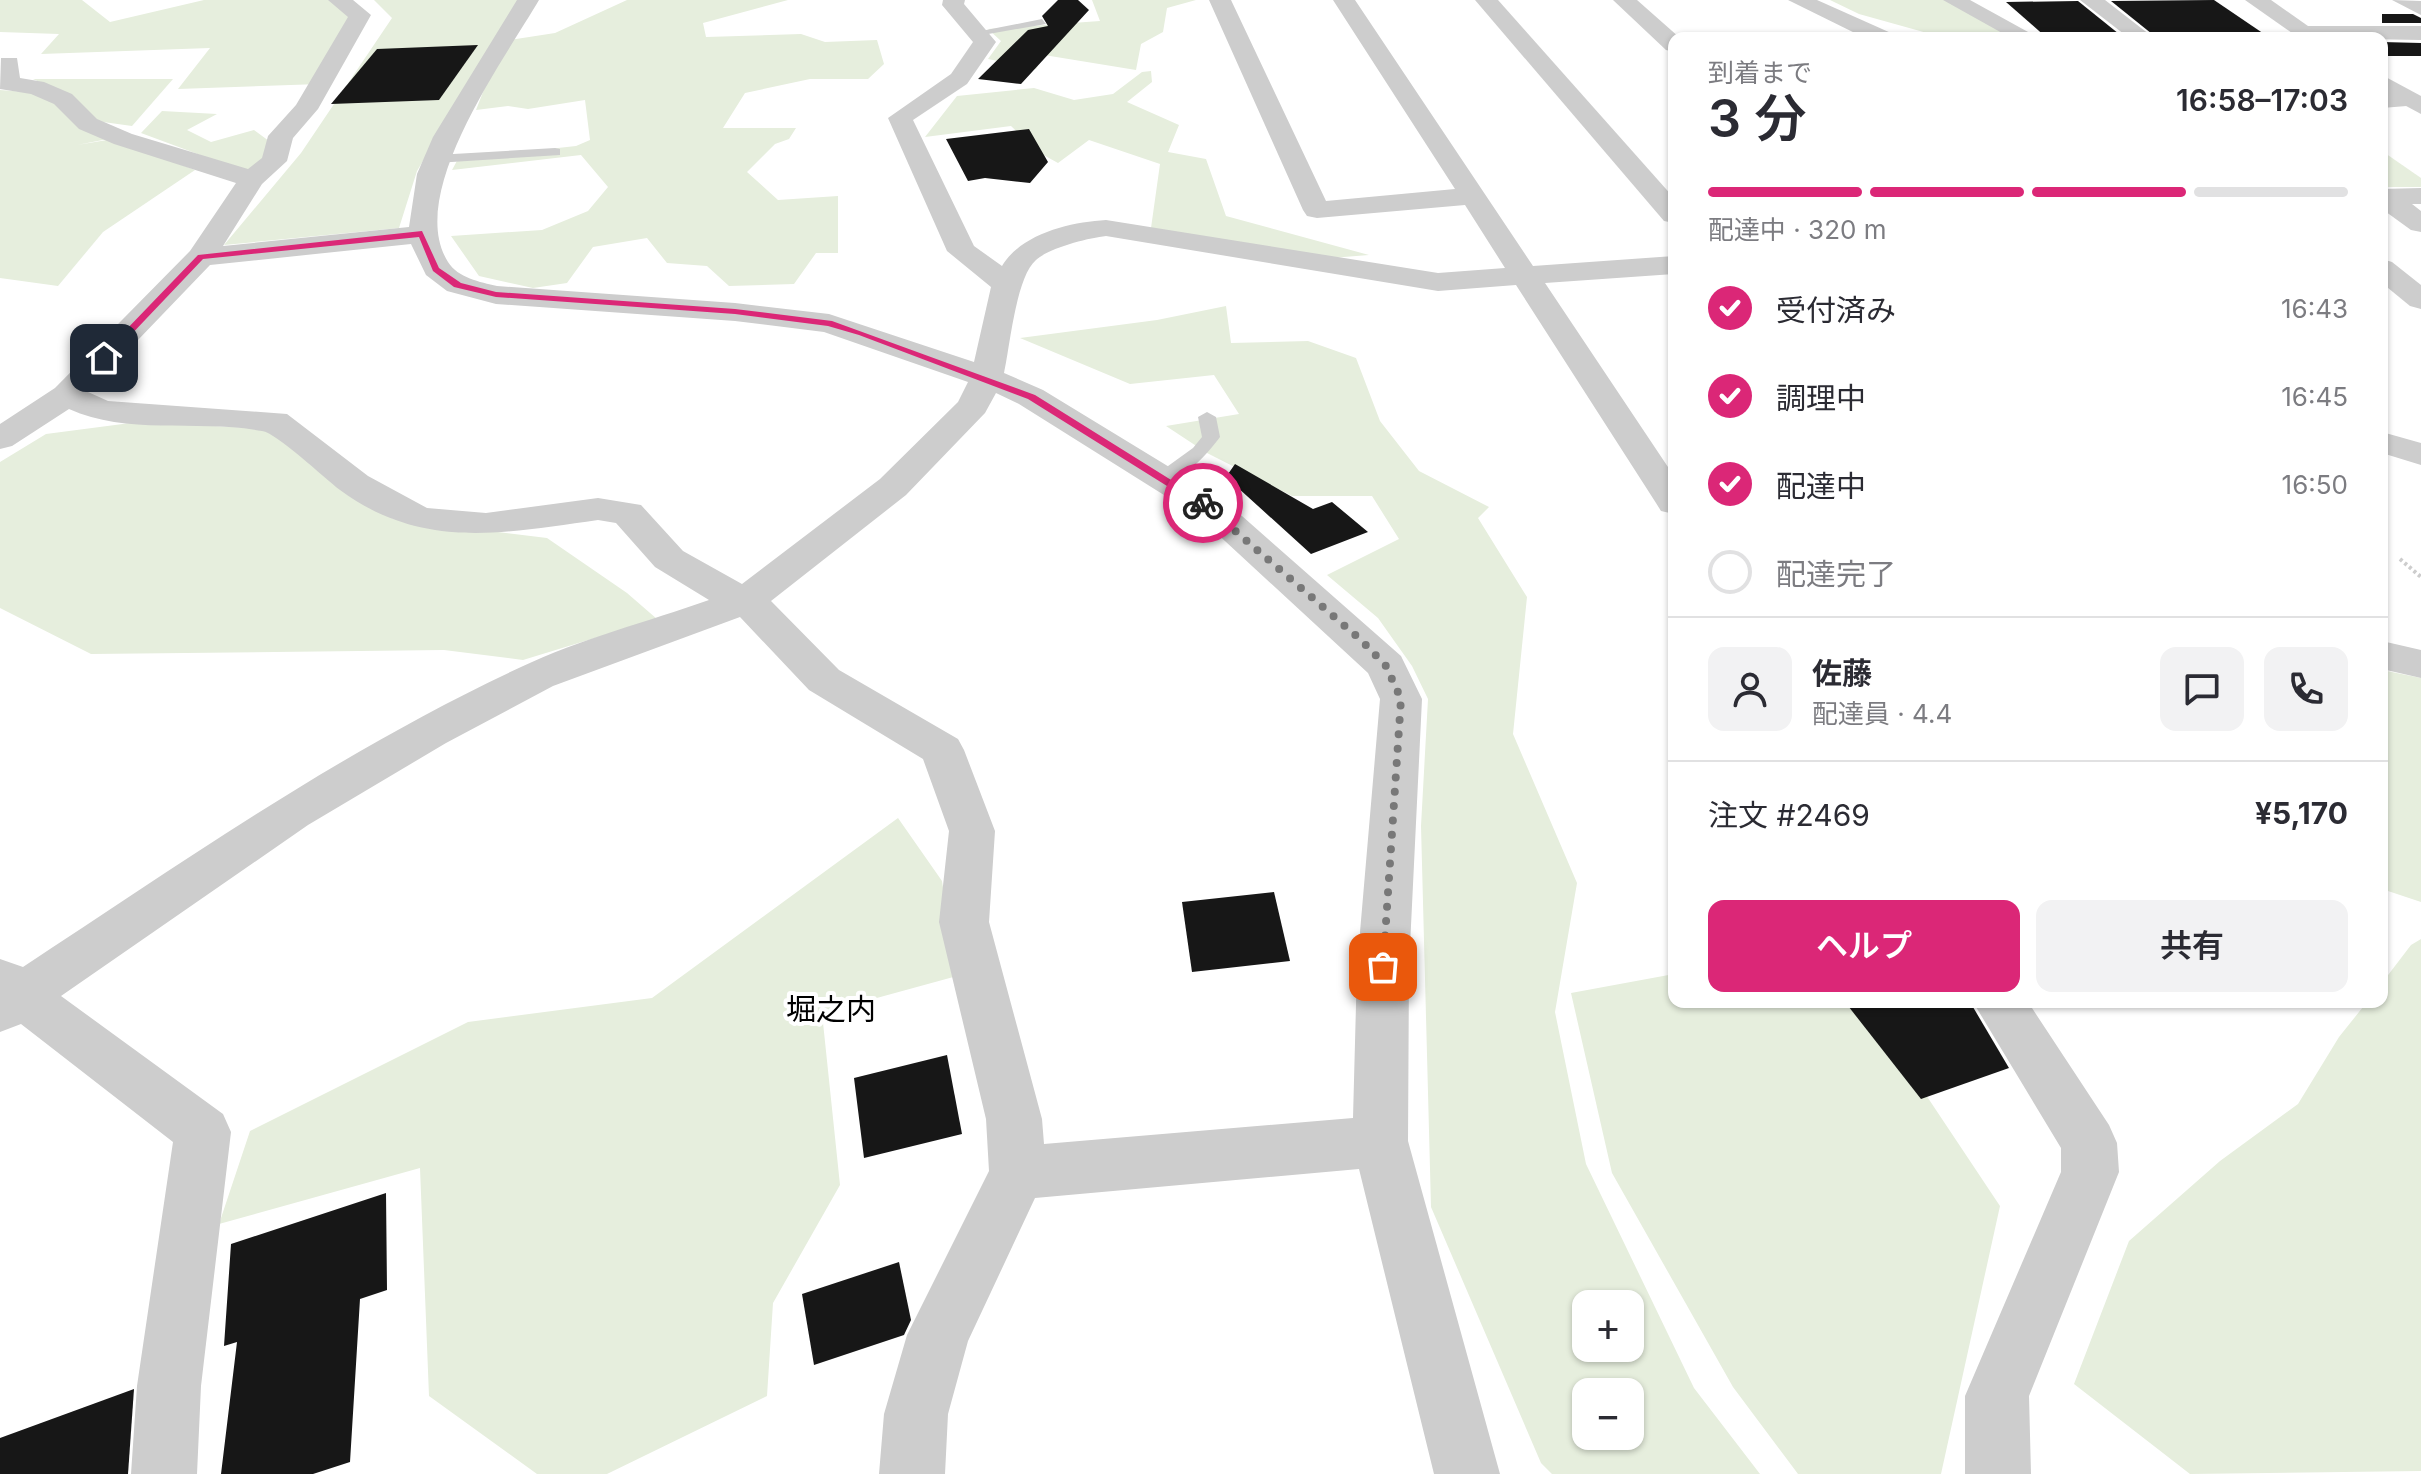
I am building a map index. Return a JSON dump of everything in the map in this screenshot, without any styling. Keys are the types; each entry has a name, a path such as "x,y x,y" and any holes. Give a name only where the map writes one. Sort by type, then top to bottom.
{"street":[{"path":"0,439 67,395 201,257 252,179 274,161 281,136 306,109 360,15 339,0"},
{"path":"528,0 430,174 422,234 436,269 458,285 496,295 735,312 829,323 987,377 1031,397 1212,509 1361,640 1386,666 1401,699 1383,967 1380,1141 1467,1474"},
{"path":"954,0 953,5 985,42 959,79 900,118 962,251 1007,284"},
{"path":"1220,0 1317,210 1472,196"},
{"path":"1344,0 1668,494"},
{"path":"1486,0 1668,208"},
{"path":"1624,0 1668,40"},
{"path":"1799,0 1870,32"},
{"path":"1954,0 2016,32"},
{"path":"2091,0 2135,32"},
{"path":"2256,0 2305,32"},
{"path":"2403,0 2421,9"},
{"path":"2388,34 2421,33"},
{"path":"9,63 8,84 36,87 63,99 88,124 123,139 252,179"},
{"path":"2388,86 2416,104"},
{"path":"2388,102 2416,104"},
{"path":"2388,197 2421,196"},
{"path":"2388,201 2421,224"},
{"path":"164,1474 169,1386 203,1132 8,994 292,813 430,732 538,676 747,600 893,487 973,406 987,377 1007,284 1024,254 1081,230 1106,228 1438,282 1668,265"},
{"path":"201,257 422,234"},
{"path":"2388,273 2421,300"},
{"path":"67,395 102,411 275,421 355,484 419,518 486,524 598,509 628,513 669,559 721,590 747,600 824,680 942,750 972,831 964,922 1014,1119 1018,1173 938,1335 916,1414 912,1474"},
{"path":"2388,444 2421,454"},
{"path":"2388,656 2421,664"},
{"path":"1998,1474 1997,1396 2090,1172 2089,1143 2003,1008"},
{"path":"1018,1173 1380,1141"}],"lane":[{"path":"977,33 1042,22"},
{"path":"436,159 555,152"},
{"path":"1163,478 1199,452 1211,437 1207,417"}],"path":[{"path":"2400,559 2421,577"}],"green space":[{"path":"0,0 82,0 110,22 204,0 343,0 358,14 320,84 178,89 210,48 41,54 59,34 0,32"},
{"path":"374,0 518,0 417,171 399,228 224,245 301,153 392,18"},
{"path":"627,0 788,0 703,23 706,37 801,34 825,42 877,40 884,64 868,79 810,79 745,93 723,128 796,128 789,139 775,144 747,172 778,200 838,196 838,253 816,253 794,284 729,286 707,266 667,263 647,238 593,247 567,283 533,288 479,276 451,236 542,230 588,211 608,187 581,155 452,170 458,159 576,146 590,140 585,100 528,109 508,106 476,110 503,41 555,33"},
{"path":"1092,0 1196,0 1167,8 1163,32 1141,44 1136,70 1044,55 1036,69 988,59 1001,41 988,29 1100,21"},
{"path":"1830,0 1958,0 2017,32 1924,32 1859,14"},
{"path":"1151,71 1152,82 1127,102 1179,125 1168,152 1206,159 1226,216 1369,255 1331,258 1151,228 1160,164 1089,140 1058,163 1038,152 1011,126 925,137 957,96 1034,88 1074,100 1113,94 1142,72"},
{"path":"33,79 173,79 132,126 96,121 62,92"},
{"path":"0,90 51,94 118,137 77,145 113,139 195,170 103,232 58,286 0,278"},
{"path":"162,111 217,114 187,130 211,142 254,130 269,141 263,163 246,172 141,133"},
{"path":"2388,155 2421,178 2421,187 2388,187"},
{"path":"1226,306 1231,343 1308,341 1356,358 1380,421 1419,471 1489,507 1478,518 1527,597 1513,734 1577,883 1555,1012 1586,1164 1694,1388 1760,1474 1552,1474 1541,1463 1431,1207 1421,826 1428,699 1412,666 1378,618 1327,575 1399,539 1372,496 1292,496 1207,453 1166,426 1239,414 1214,375 1130,384 1020,338 1157,320"},
{"path":"138,422 271,429 393,519 547,538 627,593 657,619 523,660 444,650 91,654 0,608 0,462 46,434"},
{"path":"2388,671 2421,678 2421,902 2388,891"},
{"path":"898,818 942,881 957,976 822,1013 840,1185 773,1303 767,1396 607,1474 537,1474 429,1396 420,1168 219,1224 250,1131 468,1022 652,998"},
{"path":"2421,939 2421,1471 2190,1474 2074,1384 2129,1241 2220,1161 2298,1104 2339,1037 2362,1008 2388,1008 2388,975 2411,945"},
{"path":"1668,975 1668,1008 1868,1008 2000,1206 1941,1474 1798,1474 1733,1387 1612,1173 1571,993"}],"building":[{"path":"1058,0 1078,0 1089,10 1021,84 978,79 1028,30 1048,26 1042,16"},
{"path":"2214,0 2261,32 2150,32 2111,1"},
{"path":"2078,1 2117,32 2040,32 2006,2"},
{"path":"2382,14 2413,14 2421,18 2421,23 2382,23"},
{"path":"2388,42 2421,43 2421,56 2388,56"},
{"path":"478,45 439,100 331,104 377,49"},
{"path":"1029,129 1048,162 1030,183 985,178 968,181 946,139"},
{"path":"1235,464 1313,509 1332,502 1368,532 1311,554 1226,477"},
{"path":"1274,892 1290,961 1192,972 1182,902"},
{"path":"1850,1008 1974,1008 2009,1068 1921,1099"},
{"path":"947,1055 962,1134 864,1158 854,1078"},
{"path":"386,1193 387,1290 360,1299 350,1462 313,1474 221,1474 237,1342 224,1346 231,1244"},
{"path":"899,1262 911,1320 904,1335 814,1365 802,1294"},
{"path":"134,1389 128,1474 0,1474 0,1438"}],"way so far":[{"path":"1203,503 1361,640 1386,666 1401,699 1383,967"}],"district":[{"name":"堀之内","path":"831,1009"}],"route":[{"path":"104,358 201,257 422,234 436,269 458,285 496,295 735,312 829,323 862,333 987,377 1031,397 1203,503"}]}
